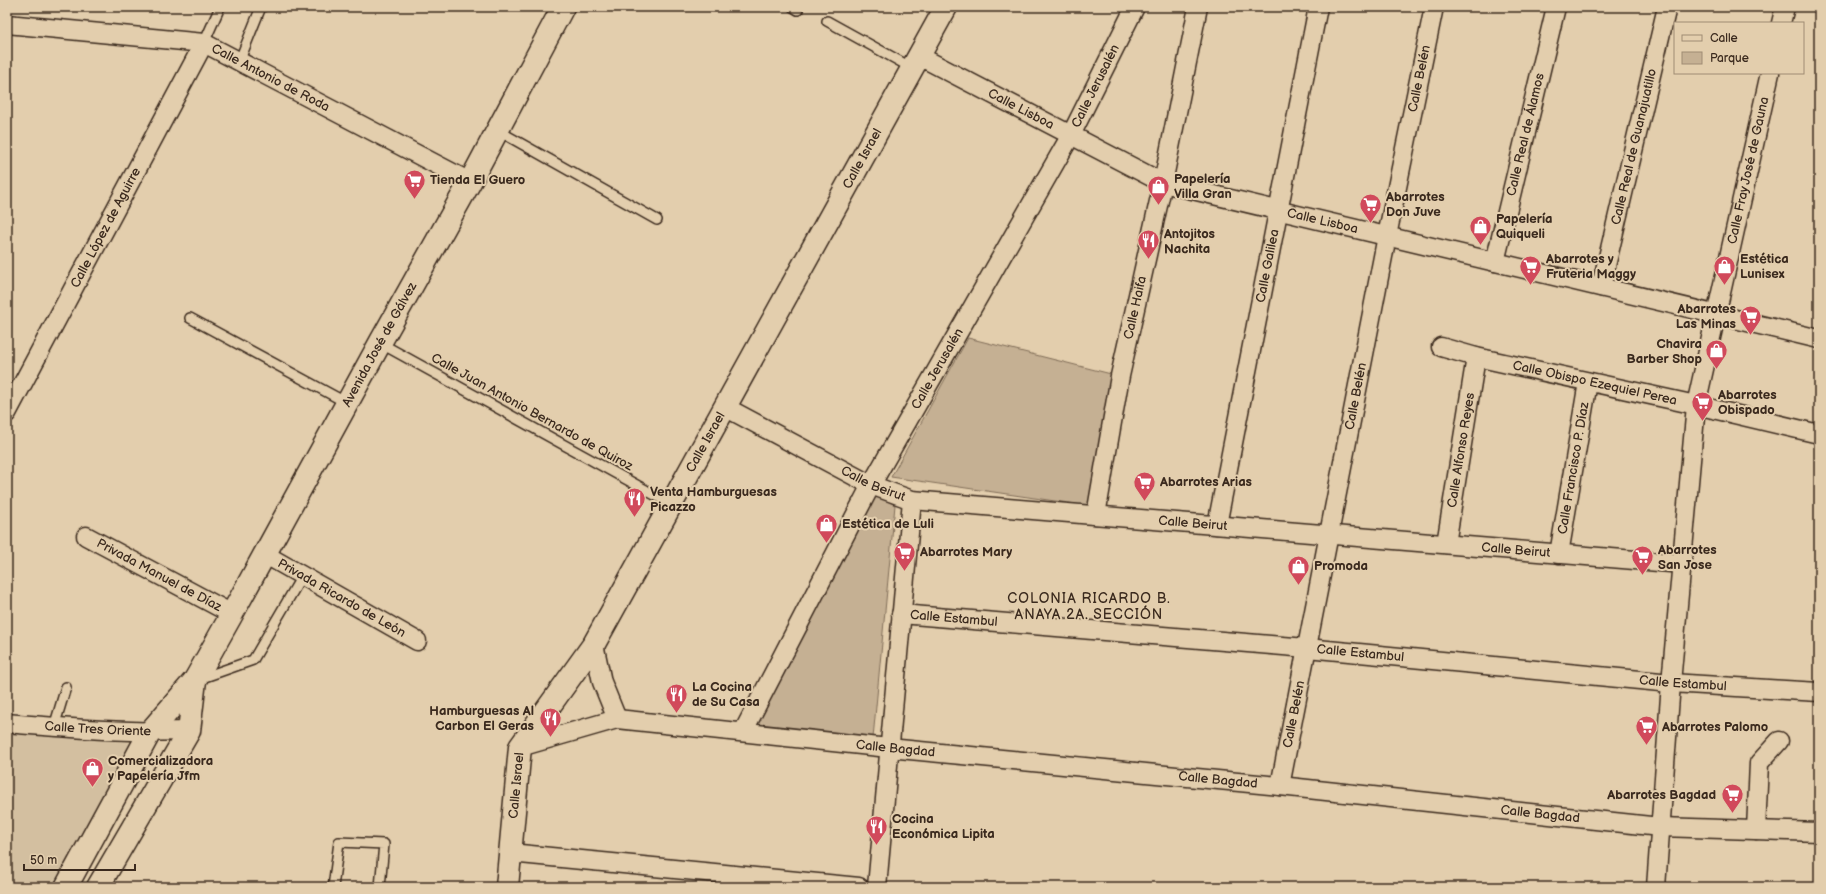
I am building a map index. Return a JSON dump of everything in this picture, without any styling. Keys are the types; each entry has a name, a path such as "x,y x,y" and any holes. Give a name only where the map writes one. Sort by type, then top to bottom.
{"main road":[{"name":"Avenida José de Gálvez","path":"66,887 150,732 195,680 266,555 380,343 470,182 496,130 563,7"},
{"name":"Calle Israel","path":"507,887 520,747 594,644 946,7"},
{"name":"Avenida José de Gálvez","path":"98,887 189,731 195,680"}],"street":[{"name":"Calle Jerusalén","path":"743,732 871,485 1071,135 1135,7"},
{"name":"Calle Haifa","path":"1096,515 1120,376 1163,183 1198,7"},
{"name":"Calle Galilea","path":"1217,525 1280,211 1318,7"},
{"name":"Calle Belén","path":"1280,786 1387,236 1434,7"},
{"name":"Calle Real de Álamos","path":"1495,262 1556,7"},
{"name":"Calle Real de Guanajuatillo","path":"1601,287 1667,7"},
{"path":"1781,22 1785,7"},
{"name":"Calle Antonio de Roda","path":"7,24 204,43 470,182"},
{"name":"Calle López de Aguirre","path":"7,413 204,43"},
{"name":"Calle Lisboa","path":"916,62 1071,135 1163,183 1716,314 1818,335"},
{"name":"Calle Fray José de Gauna","path":"1656,887 1671,683 1683,564 1696,405 1770,74"},
{"name":"Calle Obispo Ezequiel Perea","path":"1441,347 1476,357 1696,405 1819,434"},
{"name":"Calle Alfonso Reyes","path":"1446,544 1476,357"},
{"name":"Calle Francisco P. Díaz","path":"1559,554 1588,382"},
{"name":"Calle Beirut","path":"725,407 871,485 912,500 1683,564"},
{"path":"877,887 912,500"},
{"name":"Privada Manuel de Díaz","path":"86,536 232,614"},
{"name":"Privada Ricardo de León","path":"266,555 417,641"},
{"name":"Calle Estambul","path":"902,614 1307,648 1671,683 1819,692"},
{"path":"594,644 602,682 617,719"},
{"name":"Calle Bagdad","path":"520,747 617,719 890,748 1280,786 1660,827 1819,832"},
{"name":"Calle Tres Oriente","path":"7,722 54,727 150,732 189,731"},
{"path":"1756,830 1759,763 1779,741"},
{"path":"510,853 859,887"}],"lane":[{"path":"204,43 220,7"},
{"path":"239,62 261,7"},
{"path":"827,21 916,62"},
{"path":"496,130 657,220"},
{"path":"190,318 348,403"},
{"name":"Calle Juan Antonio Bernardo de Quiroz","path":"380,343 671,504"},
{"path":"195,680 253,660 302,576"},
{"path":"54,727 66,687"},
{"path":"333,887 339,842 384,844 380,887"}],"shaded area":[{"path":"7,730 142,744 73,887 7,887"}],"green space":[{"path":"968,338 1119,376 1096,507 891,477"},
{"path":"874,494 895,505 873,738 756,726"}],"place":[{"name":"Tienda El Guero","path":"414,200"},
{"name":"Papelería Villa Gran","path":"1159,206"},
{"name":"Abarrotes Don Juve","path":"1371,224"},
{"name":"Papelería Quiqueli","path":"1481,246"},
{"name":"Antojitos Nachita","path":"1149,260"},
{"name":"Abarrotes y Fruteria Maggy","path":"1531,286"},
{"name":"Estética Lunisex","path":"1725,286"},
{"name":"Abarrotes Las Minas","path":"1751,336"},
{"name":"Chavira Barber Shop","path":"1717,370"},
{"name":"Abarrotes Obispado","path":"1703,422"},
{"name":"Abarrotes Arias","path":"1145,502"},
{"name":"Venta Hamburguesas Picazzo","path":"635,518"},
{"name":"Estética de Luli","path":"826,544"},
{"name":"Abarrotes Mary","path":"904,572"},
{"name":"Abarrotes San Jose","path":"1642,576"},
{"name":"Promoda","path":"1299,586"},
{"name":"La Cocina de Su Casa","path":"677,714"},
{"name":"Hamburguesas Al Carbon El Geras","path":"550,738"},
{"name":"Abarrotes Palomo","path":"1646,746"},
{"name":"Comercializadora y Papelería Jfm","path":"93,788"},
{"name":"Abarrotes Bagdad","path":"1732,814"},
{"name":"Cocina Económica Lipita","path":"877,846"}],"district":[{"name":"COLONIA RICARDO B. ANAYA 2A. SECCIÓN","path":"1089,606"}]}
